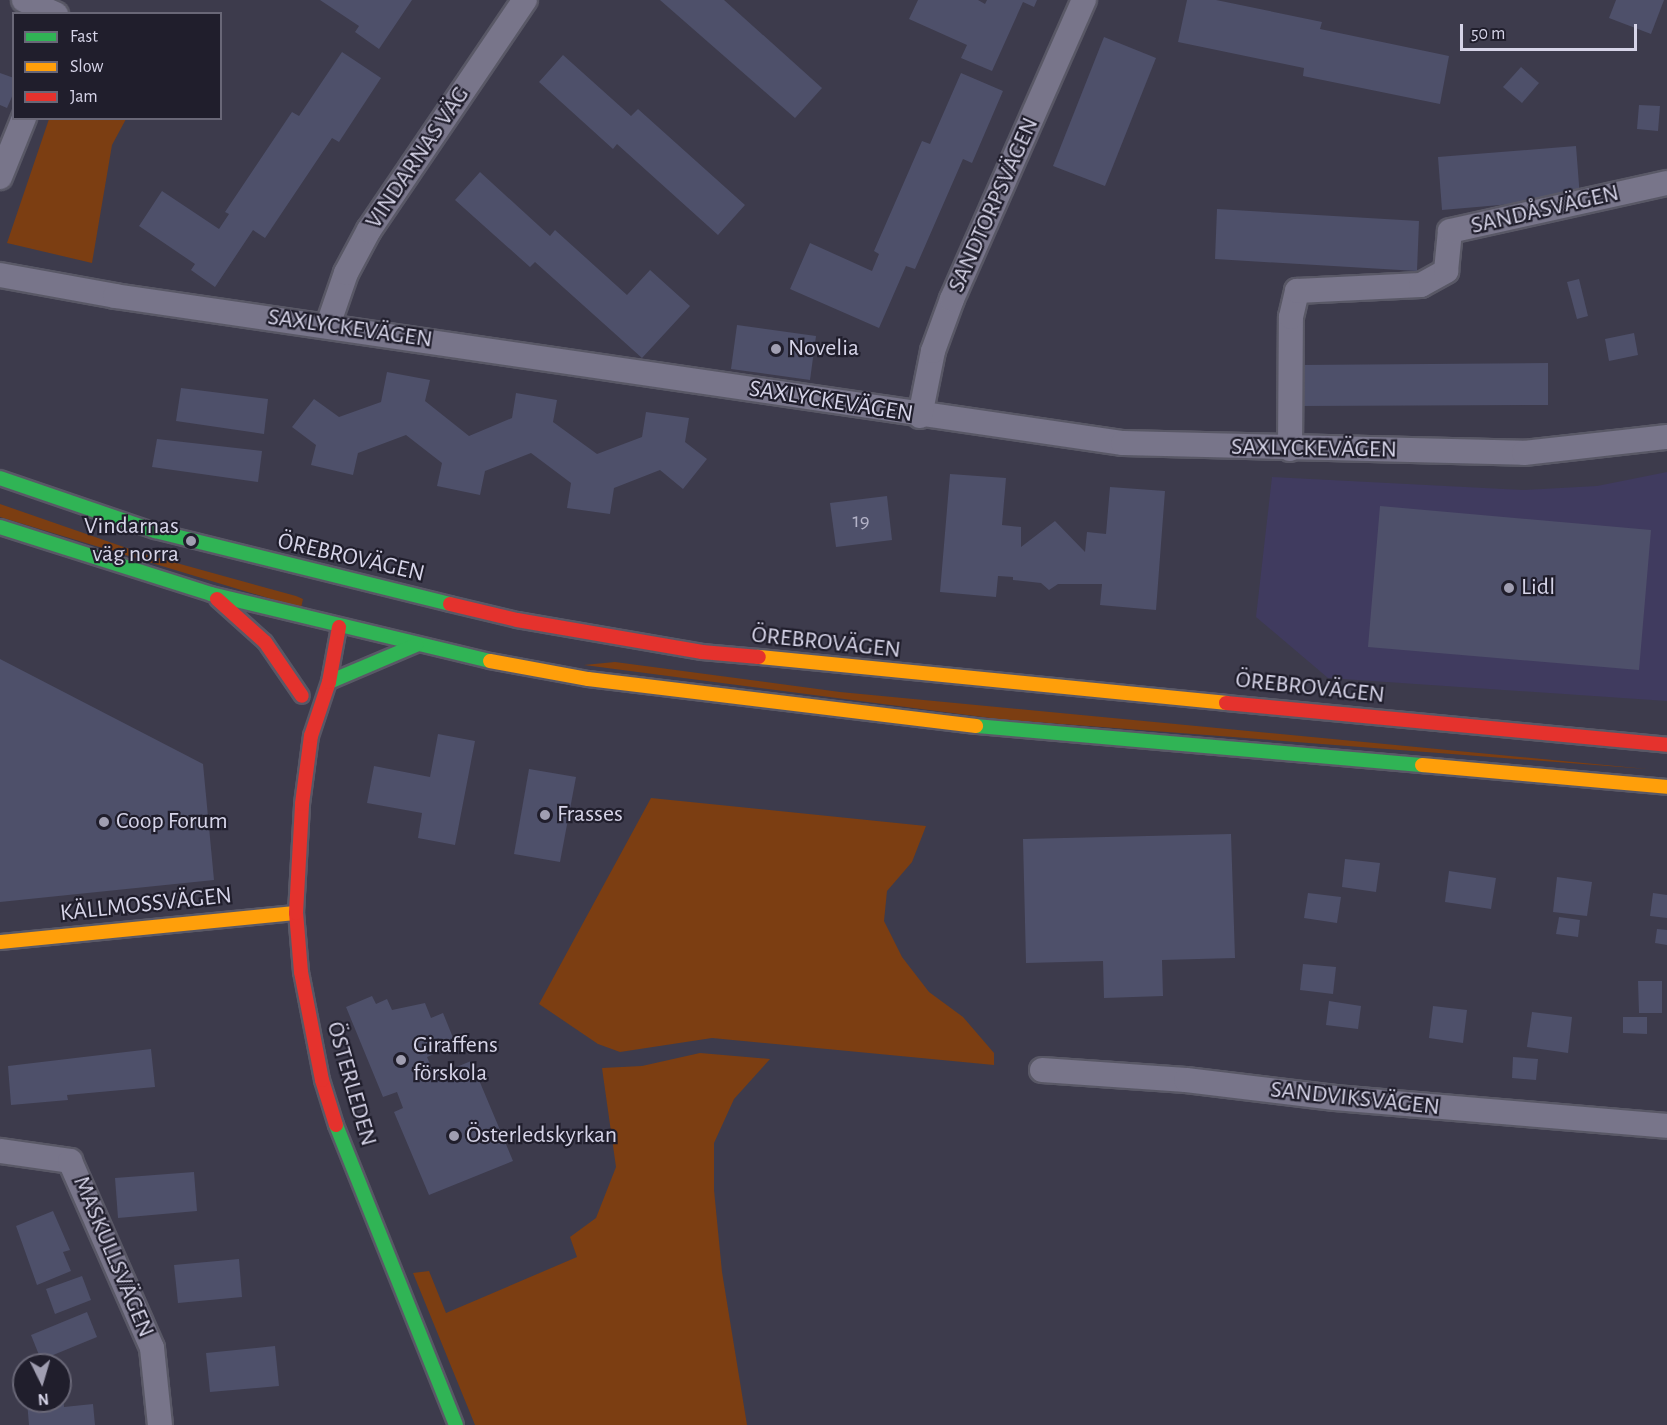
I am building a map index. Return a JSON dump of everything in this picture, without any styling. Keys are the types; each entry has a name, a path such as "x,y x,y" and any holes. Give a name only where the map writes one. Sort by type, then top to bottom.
{"main road":[{"name":"ÖREBROVÄGEN","path":"0,478 155,531 346,586 517,620 702,652 1667,744"},
{"path":"0,527 211,594 340,621 416,645 588,680 891,719 1667,787"},
{"path":"211,594 265,642 302,696"},
{"path":"317,649 340,621"},
{"name":"ÖSTERLEDEN","path":"340,621 329,682 311,736 298,843 296,913 310,1031 326,1092 456,1425"},
{"path":"329,682 416,645"},
{"name":"ÖSTERLEDEN","path":"306,676 302,696 311,736"},
{"name":"KÄLLMOSSVÄGEN","path":"0,942 296,913"}],"street":[{"path":"24,0 52,12"},
{"name":"VINDARNAS VÄG","path":"328,325 346,273 369,230 525,0"},
{"name":"SANDTORPSVÄGEN","path":"920,416 933,351 952,299 1084,0"},
{"path":"0,177 23,120"},
{"name":"SANDÅSVÄGEN","path":"1290,449 1291,317 1297,291 1421,285 1446,271 1450,231 1667,183"},
{"name":"SAXLYCKEVÄGEN","path":"0,275 115,296 328,325 920,416 1123,443 1290,449 1524,453 1667,437"},
{"name":"SANDVIKSVÄGEN","path":"1042,1070 1667,1126"},
{"name":"MASKULLSVÄGEN","path":"0,1151 70,1161 152,1348 160,1425"}],"shaded area":[{"path":"49,120 125,120 112,145 92,263 7,243"},
{"path":"1667,472 1667,701 1328,678 1256,617 1272,477 1523,490 1597,486"},
{"path":"0,504 144,554 296,596 303,599 301,608 0,517"},
{"path":"615,662 840,692 1647,769 998,719 584,665"},
{"path":"651,798 926,826 912,862 887,891 884,921 902,957 929,992 963,1017 994,1053 994,1065 712,1038 620,1052 598,1044 539,1004"},
{"path":"700,1053 770,1059 734,1099 714,1143 714,1190 722,1272 747,1425 475,1425 413,1273 429,1271 446,1313 577,1257 570,1237 596,1218 616,1167 602,1068 642,1066"}],"building":[{"path":"320,0 412,0 379,49 355,32 359,26"},
{"path":"660,0 724,0 822,88 795,118"},
{"path":"918,0 978,0 985,4 987,0 1037,0 1034,7 1023,2 992,71 961,58 967,45 909,19"},
{"path":"1187,0 1216,0 1322,22 1320,29 1449,56 1440,104 1303,76 1304,68 1178,42"},
{"path":"1616,0 1664,0 1651,34 1609,18"},
{"path":"1104,37 1156,58 1105,186 1053,166"},
{"path":"342,52 381,78 339,142 332,138 265,238 253,230 215,287 191,270 195,264 139,226 162,191 219,229 229,214 225,212 292,112 299,116"},
{"path":"563,55 631,116 638,109 745,205 718,235 617,144 613,149 539,82"},
{"path":"1521,67 1539,83 1522,103 1503,87"},
{"path":"0,73 12,77 12,97 7,108 0,105"},
{"path":"961,73 1003,91 972,163 963,159 915,269 906,266 879,328 790,289 810,243 872,271 879,254 874,251 922,141 930,144"},
{"path":"1639,105 1660,106 1658,131 1637,129"},
{"path":"1576,146 1580,198 1442,210 1438,157"},
{"path":"480,172 550,236 555,230 627,295 650,270 690,306 642,358 535,262 530,267 455,200"},
{"path":"1217,209 1419,221 1417,271 1215,259"},
{"path":"1579,279 1588,316 1577,319 1567,282"},
{"path":"737,325 816,336 810,380 731,369"},
{"path":"1634,333 1638,355 1609,361 1605,339"},
{"path":"1548,363 1548,405 1299,406 1299,365"},
{"path":"387,372 430,380 425,401 469,436 512,418 516,393 557,400 553,422 597,454 642,437 646,412 689,418 685,442 707,459 683,489 660,470 614,488 610,514 567,508 571,483 531,453 485,471 480,495 437,486 442,463 406,435 358,453 353,475 311,465 316,445 292,427 314,399 339,417 381,402"},
{"path":"181,388 268,399 264,434 176,421"},
{"path":"157,439 262,451 258,482 152,467"},
{"path":"950,474 1006,478 1002,525 1021,527 1021,547 1055,521 1085,552 1087,532 1106,534 1110,487 1165,491 1156,610 1100,605 1102,584 1058,584 1049,590 1041,583 998,576 996,597 940,592"},
{"path":"887,496 892,540 836,547 830,503"},
{"name":"Lidl","path":"1380,506 1651,530 1639,670 1368,647"},
{"name":"Coop Forum","path":"0,659 203,764 214,880 0,902"},
{"path":"438,734 475,741 455,845 418,838 422,813 367,803 374,766 430,777"},
{"name":"Frasses","path":"529,769 576,777 560,862 514,854"},
{"path":"1231,834 1235,958 1162,960 1163,996 1104,998 1103,961 1026,963 1023,839"},
{"path":"1345,859 1380,863 1376,892 1342,887"},
{"path":"1449,871 1496,878 1491,909 1445,902"},
{"path":"1557,877 1592,882 1587,916 1553,912"},
{"path":"1308,893 1341,897 1337,923 1304,918"},
{"path":"1653,893 1667,895 1667,918 1650,916"},
{"path":"1559,917 1580,920 1578,937 1556,934"},
{"path":"1657,929 1667,930 1667,945 1655,943"},
{"path":"1303,964 1336,967 1333,994 1300,990"},
{"path":"1638,981 1662,981 1662,1013 1639,1013"},
{"path":"372,996 376,1004 387,999 392,1010 425,1003 431,1018 443,1013 456,1045 427,1057 435,1076 471,1061 513,1161 429,1195 394,1112 403,1108 397,1092 383,1097 346,1007"},
{"path":"1329,1001 1361,1006 1358,1029 1326,1025"},
{"path":"1433,1006 1467,1010 1463,1043 1429,1038"},
{"path":"1532,1012 1572,1017 1568,1053 1527,1047"},
{"path":"1623,1017 1647,1017 1647,1034 1623,1033"},
{"path":"151,1049 155,1087 67,1095 68,1100 11,1105 8,1066"},
{"path":"1513,1057 1538,1059 1536,1080 1512,1078"},
{"path":"194,1172 197,1211 118,1218 115,1178"},
{"path":"53,1211 70,1250 63,1252 71,1271 37,1285 16,1226"},
{"path":"239,1259 242,1297 178,1303 174,1265"},
{"path":"82,1276 91,1300 55,1314 46,1289"},
{"path":"87,1312 97,1337 58,1353 38,1353 31,1335"},
{"path":"275,1346 279,1386 210,1392 206,1353"},
{"path":"93,1404 95,1425 29,1425 28,1413 72,1413 72,1406"}],"traffic: fast":[{"path":"0,478 155,531 450,604"},
{"path":"0,527 211,594 490,661"},
{"path":"329,682 416,645"},
{"path":"976,726 1422,765"},
{"path":"336,1125 456,1425"}],"traffic: slow":[{"path":"759,657 1226,703"},
{"path":"490,661 588,679 976,726"},
{"path":"1422,765 1667,787"},
{"path":"0,942 296,913"}],"traffic: jam":[{"path":"217,599 265,642 302,696"},
{"path":"450,604 517,620 702,652 759,657"},
{"path":"336,1125 322,1080 301,972 296,913 302,804 311,736 329,682 339,627"},
{"path":"1226,703 1667,745"}],"place":[{"name":"Novelia","path":"776,349"},
{"name":"Vindarnas väg norra","path":"191,541"},
{"name":"Lidl","path":"1509,588"},
{"name":"Frasses","path":"545,815"},
{"name":"Coop Forum","path":"104,822"},
{"name":"Giraffens förskola","path":"401,1060"},
{"name":"Österledskyrkan","path":"454,1136"}]}
